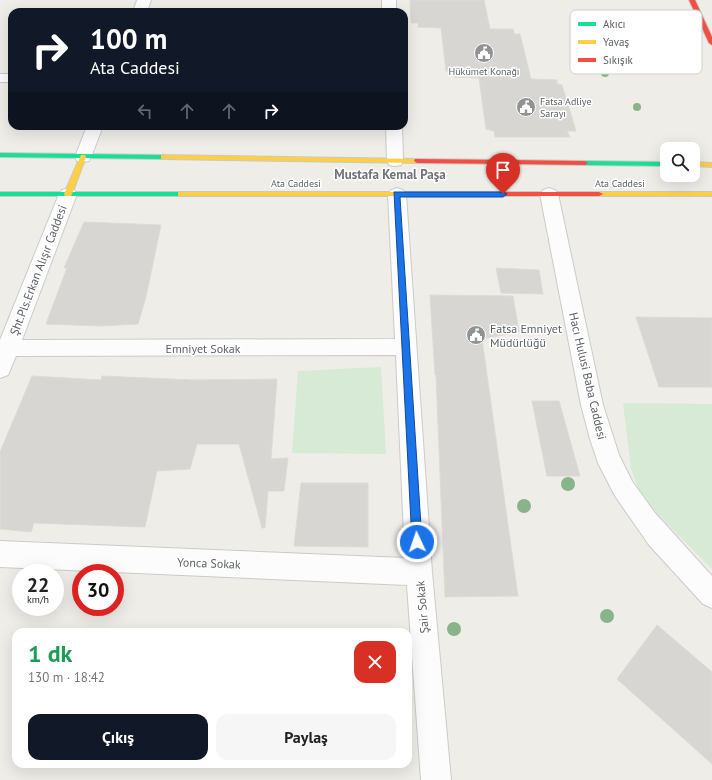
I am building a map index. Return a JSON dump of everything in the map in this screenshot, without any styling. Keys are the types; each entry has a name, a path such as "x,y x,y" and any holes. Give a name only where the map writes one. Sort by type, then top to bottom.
{"main road":[{"path":"692,0 697,10"},
{"path":"702,22 712,43"},
{"name":"Ata Caddesi","path":"0,155 395,165 543,167 660,164"},
{"path":"68,194 83,157"},
{"path":"700,164 712,165"},
{"name":"Ata Caddesi","path":"0,194 548,190 712,194"}],"street":[{"path":"83,157 93,130"},
{"path":"394,130 395,165"},
{"name":"Hacı Hulusi Baba Caddesi","path":"548,190 592,404 601,437 613,470 630,501 654,534 712,595"},
{"name":"Şair Sokak","path":"396,191 419,572 436,780"},
{"name":"Şht.Pls.Erkan Alışır Caddesi","path":"0,369 4,348 68,194"},
{"name":"Emniyet Sokak","path":"4,348 405,347"},
{"name":"Yonca Sokak","path":"0,554 419,572"}],"green space":[{"path":"381,367 386,454 292,453 298,371"},
{"path":"623,403 712,404 712,569 642,497 631,469"}],"building":[{"path":"410,0 484,0 490,29 513,29 514,34 520,34 531,79 557,80 557,84 562,85 576,131 567,131 570,137 495,137 494,131 486,129 479,78 454,77 453,72 446,71 441,28 418,27 419,23 411,23"},
{"path":"84,222 161,225 146,297 138,324 100,326 46,324 67,268 64,268"},
{"path":"496,268 539,270 543,294 501,293"},
{"path":"430,295 513,296 519,332 482,339 518,596 445,597 436,375"},
{"path":"636,317 712,318 712,387 659,387"},
{"path":"32,376 101,380 102,376 193,380 277,379 271,459 288,458 284,491 268,491 265,528 262,528 239,444 197,444 190,469 157,471 145,527 34,523 31,532 0,529 0,452"},
{"path":"532,401 559,401 580,476 547,476"},
{"path":"301,483 368,483 368,547 294,546"},
{"path":"657,625 712,672 712,764 617,679"}],"traffic: fast":[{"path":"0,155 163,157"},
{"path":"585,163 660,164"},
{"path":"0,194 181,194"}],"traffic: slow":[{"path":"68,194 83,157"},
{"path":"163,157 417,161"},
{"path":"700,164 712,165"},
{"path":"181,194 423,194"},
{"path":"599,194 712,194"}],"traffic: jam":[{"path":"692,0 697,10"},
{"path":"702,22 712,43"},
{"path":"417,161 585,163"},
{"path":"423,194 599,194"}],"place":[{"name":"Hükümet Konağı","path":"484,53"},
{"name":"Fatsa Adliye Sarayı","path":"526,107"},
{"name":"Fatsa Emniyet Müdürlüğü","path":"476,335"}],"district":[{"name":"Mustafa Kemal Paşa","path":"390,174"}],"route":[{"path":"417,542 397,194 503,194"}]}
